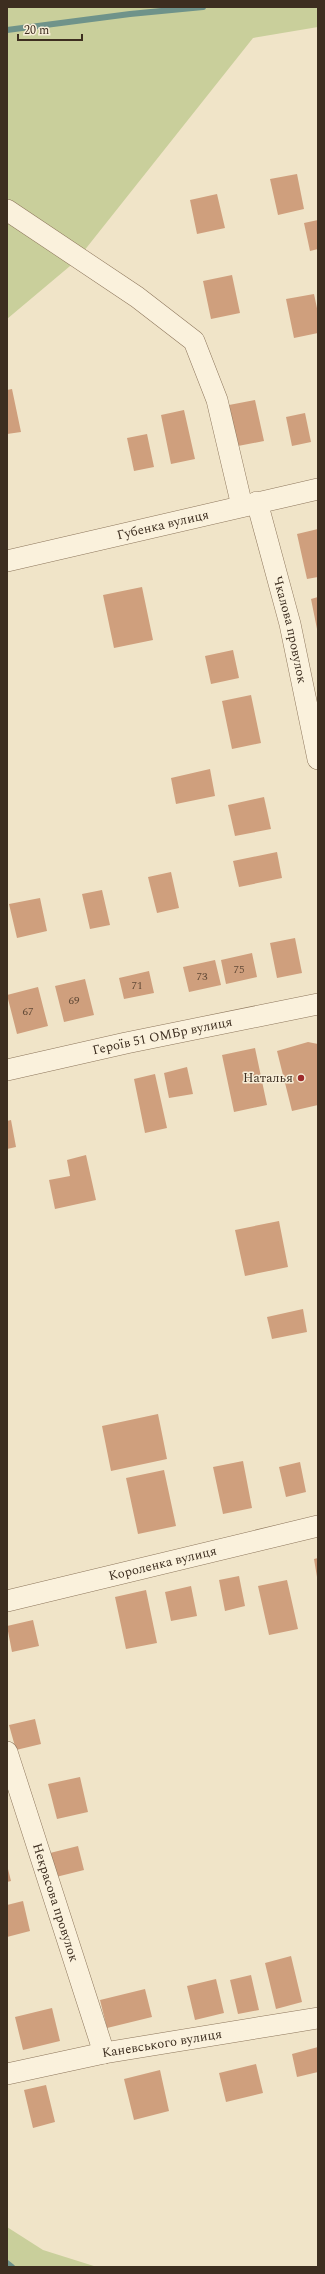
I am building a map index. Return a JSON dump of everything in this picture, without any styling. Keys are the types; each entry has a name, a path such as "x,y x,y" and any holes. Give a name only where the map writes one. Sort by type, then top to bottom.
{"street":[{"name":"Чкалова провулок","path":"7,210 138,297 194,341 217,400 290,624 318,759"},
{"name":"Губенка вулиця","path":"7,561 318,489"},
{"name":"Героїв 51 ОМБр вулиця","path":"7,1070 126,1043 318,1004"},
{"name":"Короленка вулиця","path":"7,1601 318,1526"},
{"name":"Некрасова провулок","path":"7,1752 104,2053"},
{"name":"Каневського вулиця","path":"7,2074 104,2053 318,2018"}],"green space":[{"path":"7,7 318,7 318,27 253,38 76,261 7,319"},
{"path":"7,2227 43,2250 97,2267 7,2267"}],"building":[{"path":"297,174 304,209 278,215 270,179"},
{"path":"217,194 225,228 197,234 190,200"},
{"path":"318,220 318,249 310,251 304,223"},
{"path":"232,275 240,313 211,319 203,281"},
{"path":"314,294 318,313 318,333 294,338 286,299"},
{"path":"12,389 21,432 7,434 7,390"},
{"path":"255,400 264,441 238,446 229,405"},
{"path":"184,410 195,459 171,464 161,415"},
{"path":"305,413 311,442 292,446 286,417"},
{"path":"147,434 154,467 134,471 127,438"},
{"path":"318,529 318,577 307,579 297,534"},
{"path":"142,587 153,640 114,648 103,595"},
{"path":"318,597 318,629 317,629 311,599"},
{"path":"233,650 239,678 211,684 205,656"},
{"path":"251,695 261,743 232,749 222,701"},
{"path":"210,769 215,796 176,804 171,778"},
{"path":"264,797 271,829 235,836 228,805"},
{"path":"277,852 282,878 239,887 233,861"},
{"path":"171,872 179,908 157,913 148,877"},
{"path":"102,890 110,925 90,929 82,894"},
{"path":"40,898 47,931 17,938 9,904"},
{"path":"295,938 302,973 277,978 270,943"},
{"path":"252,953 257,977 226,984 221,960"},
{"path":"215,960 221,985 189,992 183,967"},
{"path":"149,971 154,993 124,999 119,978"},
{"path":"85,979 94,1015 64,1022 55,986"},
{"path":"38,987 48,1026 17,1034 7,995"},
{"name":"Наталья","path":"308,1042 318,1044 318,1105 292,1111 277,1051"},
{"path":"255,1048 267,1105 234,1112 222,1055"},
{"path":"187,1067 193,1094 169,1098 164,1073"},
{"path":"155,1074 167,1128 145,1133 134,1079"},
{"path":"11,1120 16,1147 7,1149 7,1121"},
{"path":"86,1155 96,1200 55,1209 49,1180 70,1176 67,1160"},
{"path":"279,1221 288,1267 245,1276 235,1230"},
{"path":"303,1309 307,1332 272,1339 267,1317"},
{"path":"158,1414 167,1459 111,1471 102,1426"},
{"path":"243,1461 252,1508 223,1514 213,1467"},
{"path":"300,1462 306,1492 286,1497 279,1467"},
{"path":"164,1470 176,1526 138,1534 126,1478"},
{"path":"318,1558 318,1577 317,1577 314,1559"},
{"path":"239,1576 245,1606 225,1611 219,1580"},
{"path":"287,1580 298,1629 269,1635 258,1586"},
{"path":"191,1586 197,1616 171,1621 165,1592"},
{"path":"146,1590 157,1643 126,1649 115,1597"},
{"path":"33,1620 39,1646 12,1652 7,1626"},
{"path":"35,1719 41,1744 16,1750 9,1725"},
{"path":"80,1777 88,1812 57,1819 48,1784"},
{"path":"78,1846 84,1870 56,1877 50,1853"},
{"path":"7,1865 11,1881 7,1882"},
{"path":"23,1901 30,1931 7,1937 7,1905"},
{"path":"291,1956 302,2002 276,2009 265,1963"},
{"path":"251,1975 259,2010 238,2014 230,1980"},
{"path":"216,1979 224,2013 195,2020 187,1986"},
{"path":"145,1989 152,2017 107,2028 100,2000"},
{"path":"52,2008 60,2041 23,2050 15,2017"},
{"path":"318,2047 318,2072 297,2077 292,2054"},
{"path":"256,2064 263,2093 226,2102 219,2073"},
{"path":"160,2070 169,2111 134,2120 124,2079"},
{"path":"46,2085 55,2122 33,2128 24,2090"}],"waterway":[{"path":"7,30 130,14 203,7"},
{"path":"7,2263 12,2267"}],"place":[{"name":"Наталья","path":"301,1078"}]}
